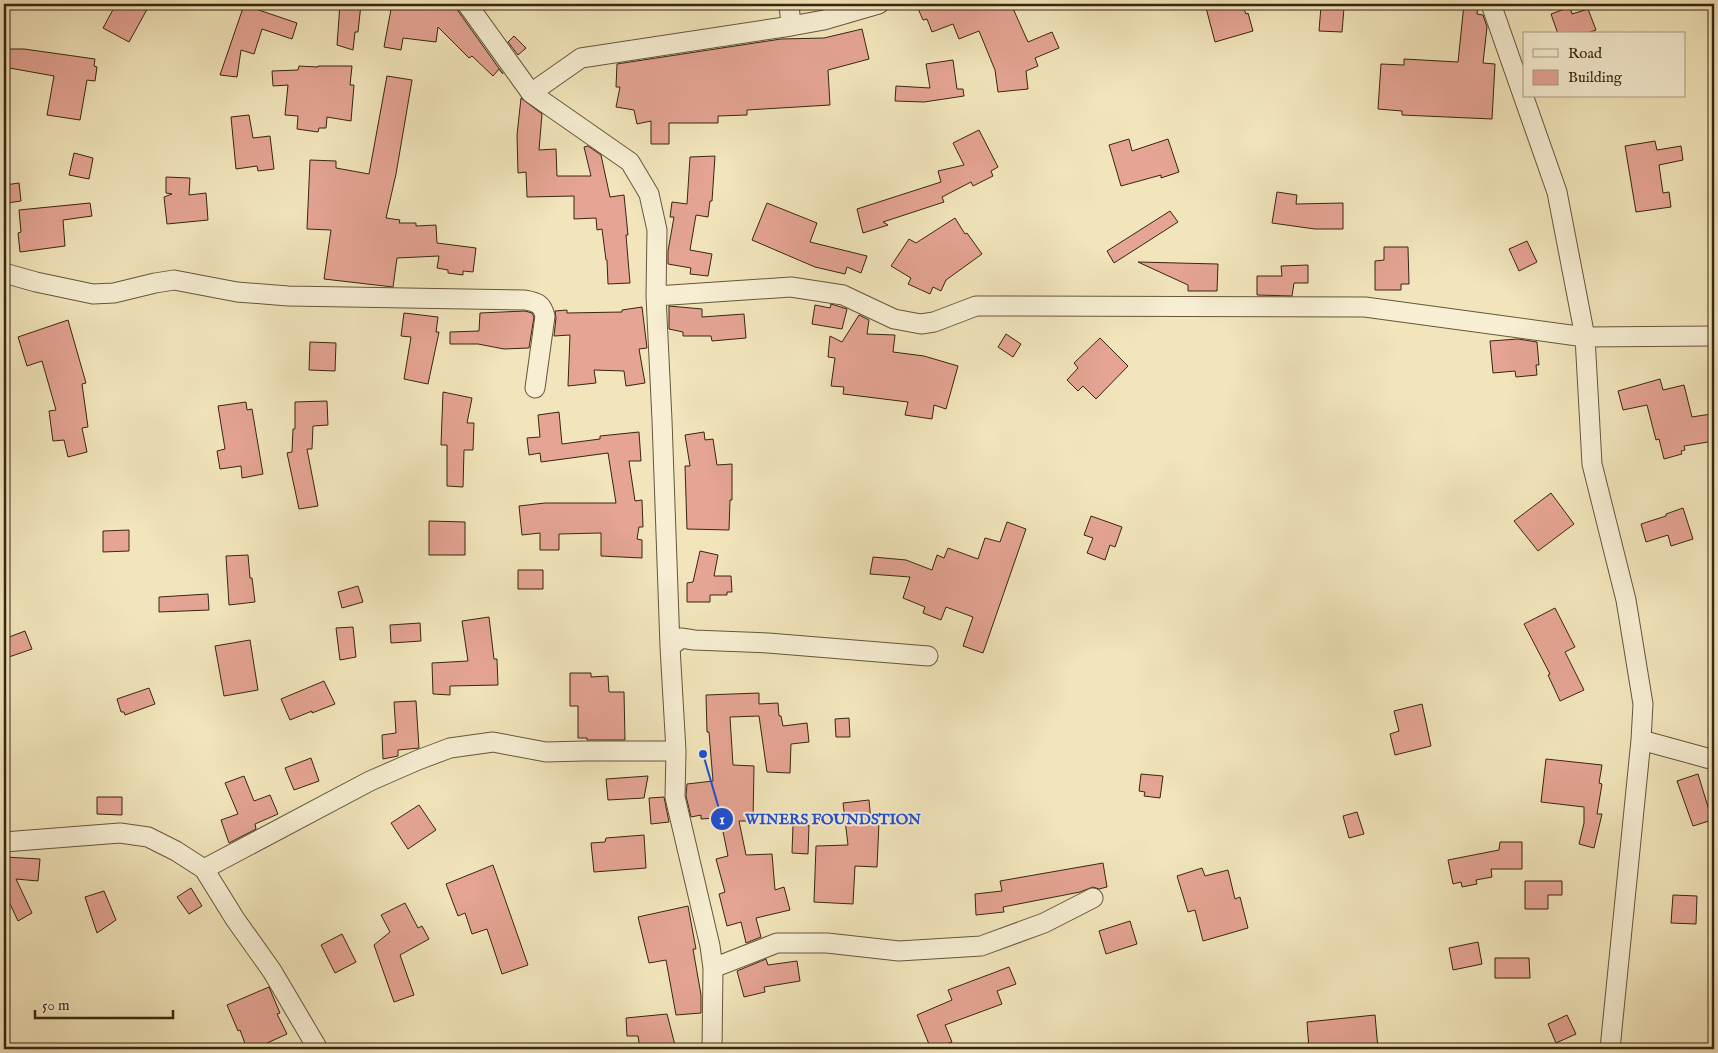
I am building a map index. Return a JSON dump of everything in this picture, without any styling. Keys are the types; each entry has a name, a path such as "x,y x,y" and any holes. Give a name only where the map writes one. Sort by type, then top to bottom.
{"street":[{"path":"466,4 531,93 630,162 649,194 657,230 656,296 676,751 675,798 710,946 713,968 712,1049"},
{"path":"789,4 791,26"},
{"path":"531,93 581,58 791,26 824,20 879,4"},
{"path":"1491,4 1523,95"},
{"path":"1524,98 1557,192 1585,338 1592,464 1626,600 1643,704 1610,1049"},
{"path":"4,273 93,294 114,293 174,280 237,292 288,296 525,300 536,302 543,307 545,316 535,388"},
{"path":"656,296 791,287 843,295 894,319 921,324 934,322 976,306 1365,307 1585,338 1714,336"},
{"path":"670,648 681,638 928,656"},
{"path":"1641,740 1714,760"},
{"path":"204,869 370,781 450,748 493,742 546,752 584,750 676,751"},
{"path":"4,842 120,833 148,837 204,869 235,919 272,971 318,1049"},
{"path":"713,968 777,943 827,943 899,951 981,946 1044,923 1093,898"}],"building":[{"path":"116,4 150,4 129,42 103,28"},
{"path":"340,4 361,4 358,32 355,32 353,50 337,45"},
{"path":"392,4 456,4 458,11 503,74 499,69 493,76 472,56 469,58 438,27 436,42 403,38 401,50 384,47"},
{"path":"916,4 1011,4 1028,42 1052,32 1059,48 1035,58 1038,66 1026,71 1028,89 998,92 995,70 979,31 959,39 953,24 932,32 927,19 923,20"},
{"path":"1205,4 1242,4 1246,14 1248,13 1253,31 1215,42"},
{"path":"1464,4 1478,4 1477,14 1483,15 1487,27 1483,63 1495,64 1492,119 1402,115 1402,111 1378,109 1381,64 1404,65 1404,59 1458,62"},
{"path":"244,5 297,23 292,39 262,29 254,54 241,50 237,77 220,75"},
{"path":"1321,6 1344,8 1342,32 1319,31"},
{"path":"1570,7 1572,14 1588,9 1596,30 1590,32 1557,32 1551,14"},
{"path":"862,29 869,59 828,70 830,105 747,110 747,115 718,116 718,123 669,123 669,144 651,144 651,121 637,124 634,110 616,107 620,87 616,87 617,64 781,39 824,38"},
{"path":"514,36 526,48 518,55 508,42"},
{"path":"4,49 24,49 95,59 94,66 97,67 95,81 87,80 80,120 47,115 54,76 4,67"},
{"path":"953,60 957,89 963,89 964,96 924,102 895,101 896,86 930,88 926,64"},
{"path":"299,66 352,66 350,85 354,85 351,121 327,117 326,128 319,128 318,132 297,129 298,116 285,115 288,85 273,86 272,71 298,70"},
{"path":"387,76 412,80 396,174 386,218 400,220 399,223 416,223 416,226 436,225 437,243 476,248 473,272 463,271 463,275 448,273 448,270 437,268 439,256 397,258 393,287 324,279 331,230 307,229 310,160 336,161 336,168 369,174"},
{"path":"521,98 542,114 539,150 556,149 557,176 591,176 584,147 588,146 601,155 610,197 624,195 630,283 608,284 607,260 602,229 597,230 596,218 574,219 574,196 527,197 526,172 518,173 517,135"},
{"path":"249,115 253,138 270,136 274,169 258,171 257,166 236,169 231,117"},
{"path":"979,130 998,167 991,171 993,176 973,186 971,182 942,197 944,202 883,222 888,225 863,233 857,209 941,182 938,171 964,165 953,143"},
{"path":"1129,139 1132,151 1168,139 1179,172 1161,178 1161,175 1121,186 1109,145"},
{"path":"1655,141 1657,150 1681,146 1683,160 1659,165 1663,193 1669,192 1671,207 1636,212 1625,146"},
{"path":"74,153 93,158 89,179 69,175"},
{"path":"715,156 712,201 710,201 708,217 696,215 690,250 712,254 708,276 690,274 691,268 668,264 668,251 674,217 670,217 672,202 687,204 690,157"},
{"path":"166,177 190,178 189,195 206,193 208,220 167,224 164,197 172,194 166,193"},
{"path":"19,183 21,201 7,203 5,185"},
{"path":"1277,192 1297,195 1296,204 1343,203 1343,229 1315,229 1272,223"},
{"path":"90,203 92,216 63,220 65,246 20,252 18,233 21,232 19,210"},
{"path":"767,203 817,223 810,242 867,256 861,273 847,267 845,274 815,267 752,240"},
{"path":"1170,211 1178,222 1114,263 1107,251"},
{"path":"955,218 965,234 967,233 982,254 946,280 941,291 933,287 930,294 908,284 911,278 891,266 909,239 916,243"},
{"path":"1527,241 1537,262 1519,271 1509,249"},
{"path":"1384,247 1408,247 1409,284 1401,284 1401,290 1375,290 1375,261 1384,260"},
{"path":"1138,262 1218,264 1217,291 1188,291 1188,285"},
{"path":"1308,265 1308,283 1294,283 1292,296 1257,295 1257,276 1282,276 1281,266"},
{"path":"831,304 847,309 842,329 812,324 815,305 830,308"},
{"path":"669,306 702,309 702,317 744,314 746,338 712,341 711,336 683,336 683,332 669,329"},
{"path":"642,307 647,348 639,349 645,383 626,386 624,371 594,370 596,383 568,386 570,335 554,336 555,311 567,310 567,313 622,312 622,310"},
{"path":"525,311 532,313 534,317 529,348 504,349 478,344 450,344 450,332 479,331 480,313"},
{"path":"404,313 438,317 436,332 439,332 428,384 404,379 411,337 401,336"},
{"path":"859,315 869,320 867,334 895,335 893,352 924,356 958,366 946,409 934,405 932,419 905,415 908,402 843,394 844,387 831,386 835,358 828,357 830,336 842,342"},
{"path":"68,320 86,383 82,384 88,427 82,428 87,452 68,457 64,440 53,441 49,411 56,410 42,361 27,366 18,337"},
{"path":"1006,334 1021,344 1013,357 998,347"},
{"path":"1100,338 1128,366 1096,399 1083,386 1078,391 1067,380 1078,368 1074,363"},
{"path":"1518,339 1537,342 1539,365 1536,365 1537,375 1516,377 1515,371 1493,373 1490,341"},
{"path":"310,342 336,343 335,371 309,370"},
{"path":"1660,379 1663,390 1684,385 1692,417 1711,414 1714,441 1684,446 1685,450 1681,451 1682,454 1664,459 1659,439 1656,440 1647,405 1623,410 1618,391"},
{"path":"443,392 472,398 467,423 474,423 473,450 464,450 463,487 447,486 447,445 441,445"},
{"path":"327,401 328,425 313,426 312,449 307,449 318,506 299,509 287,453 292,452 293,429 295,429 295,402"},
{"path":"246,402 247,410 252,409 263,474 242,478 241,466 220,469 217,451 225,449 218,406"},
{"path":"559,412 562,444 600,439 600,436 639,432 641,461 629,461 635,501 642,500 643,527 639,527 637,539 642,540 642,558 601,556 601,533 559,534 559,550 540,550 540,533 522,535 519,506 545,503 616,503 608,453 541,462 540,453 529,455 527,438 540,437 538,415"},
{"path":"704,432 705,440 713,439 717,465 732,464 732,500 730,500 729,530 687,529 685,466 690,466 685,435"},
{"path":"1551,493 1574,524 1538,551 1514,521"},
{"path":"1683,508 1693,539 1671,546 1668,535 1646,542 1641,524"},
{"path":"1091,516 1122,527 1115,547 1110,545 1105,560 1087,553 1093,538 1084,535"},
{"path":"429,521 465,522 465,555 429,555"},
{"path":"1007,522 1026,529 983,653 963,646 973,617 946,607 941,620 923,613 925,607 903,598 910,577 870,574 873,557 906,560 932,570 937,555 944,558 948,548 978,559 985,538 1000,542"},
{"path":"129,530 129,551 103,552 103,531"},
{"path":"700,551 718,555 714,576 731,576 732,592 727,592 727,595 710,595 710,602 687,602 687,583 693,582"},
{"path":"248,555 255,602 229,605 226,556"},
{"path":"518,570 543,570 543,589 518,589"},
{"path":"358,586 363,602 342,608 338,592"},
{"path":"208,594 209,610 159,612 159,597"},
{"path":"1555,608 1575,647 1565,652 1584,690 1560,701 1548,675 1550,674 1524,624"},
{"path":"489,617 494,659 497,659 498,685 450,686 450,695 433,694 432,663 468,661 462,621"},
{"path":"420,623 421,641 391,643 390,625"},
{"path":"353,627 356,657 340,660 336,628"},
{"path":"25,631 32,649 9,657 4,639"},
{"path":"250,640 258,690 224,696 215,646"},
{"path":"570,673 591,673 591,677 608,676 609,692 624,692 625,740 587,740 587,738 578,738 578,706 570,706"},
{"path":"324,681 335,704 290,720 281,699"},
{"path":"149,688 155,704 125,715 124,712 121,712 117,699"},
{"path":"759,693 759,704 778,703 779,716 781,716 783,726 807,723 809,742 791,744 790,773 767,772 759,716 730,717 733,765 754,766 753,821 739,821 746,855 772,854 775,890 784,887 790,910 756,918 761,937 746,943 741,922 727,926 719,894 725,892 716,859 728,856 721,822 715,822 715,818 701,819 701,815 691,817 686,796 687,784 713,781 709,732 707,732 706,695"},
{"path":"416,701 419,748 398,750 398,756 383,759 382,735 396,733 394,702"},
{"path":"1422,704 1431,746 1395,755 1390,734 1399,731 1394,711"},
{"path":"849,718 850,737 836,737 835,719"},
{"path":"311,758 319,781 294,790 285,768"},
{"path":"1546,759 1602,765 1599,783 1602,784 1597,814 1602,814 1594,848 1579,844 1584,823 1584,807 1541,802"},
{"path":"1141,774 1163,776 1160,798 1144,796 1145,792 1139,791"},
{"path":"1698,774 1712,820 1693,826 1677,781"},
{"path":"244,776 254,801 270,795 278,814 255,824 256,829 229,843 221,820 238,814 225,783"},
{"path":"648,776 644,798 608,800 606,779"},
{"path":"97,797 122,797 122,815 97,814"},
{"path":"664,797 669,822 651,824 649,798"},
{"path":"869,800 871,822 879,823 877,867 855,866 853,904 814,902 816,846 848,845 843,803"},
{"path":"419,805 436,830 408,849 391,823"},
{"path":"1357,812 1364,834 1349,838 1343,816"},
{"path":"793,825 809,825 808,854 792,853"},
{"path":"644,835 646,868 594,872 591,843 605,842 606,838"},
{"path":"1500,842 1522,842 1522,869 1491,869 1492,877 1476,880 1477,884 1462,887 1461,882 1453,884 1448,860 1499,850"},
{"path":"4,855 5,857 40,859 38,881 16,879 32,913 18,921 4,891"},
{"path":"1103,863 1107,887 1099,889 1093,887 1080,892 1003,907 1004,912 976,915 975,894 1002,891 1000,881"},
{"path":"493,865 528,965 502,974 487,929 472,934 465,913 458,916 446,884"},
{"path":"1202,868 1205,876 1228,870 1235,899 1240,897 1248,928 1203,941 1195,910 1188,912 1177,876"},
{"path":"1525,881 1562,881 1562,895 1548,895 1548,909 1525,909"},
{"path":"191,888 202,906 189,914 177,897"},
{"path":"104,891 116,920 97,933 85,897"},
{"path":"1673,895 1697,896 1696,924 1671,923"},
{"path":"405,903 418,928 422,926 429,939 400,955 414,995 394,1002 374,945 390,932 381,915"},
{"path":"688,906 696,949 693,949 701,995 701,1013 676,1015 666,960 649,963 638,917"},
{"path":"1130,921 1137,944 1106,954 1099,931"},
{"path":"342,934 356,962 335,973 321,945"},
{"path":"1478,942 1482,964 1453,970 1449,948"},
{"path":"1495,958 1529,958 1530,978 1495,978"},
{"path":"766,959 768,965 797,961 800,981 764,987 765,992 744,997 737,971"},
{"path":"1009,967 1016,984 997,991 1002,1004 945,1025 952,1042 931,1049 917,1015 952,1000 948,990"},
{"path":"269,987 280,1013 277,1014 287,1034 254,1049 247,1049 227,1005"},
{"path":"667,1014 676,1049 640,1049 638,1036 627,1036 626,1018"},
{"path":"1375,1015 1378,1049 1309,1049 1307,1022"},
{"path":"1567,1015 1576,1034 1556,1043 1548,1024"}],"place":[{"name":"WINERS FOUNDSTION","path":"703,754"}]}
